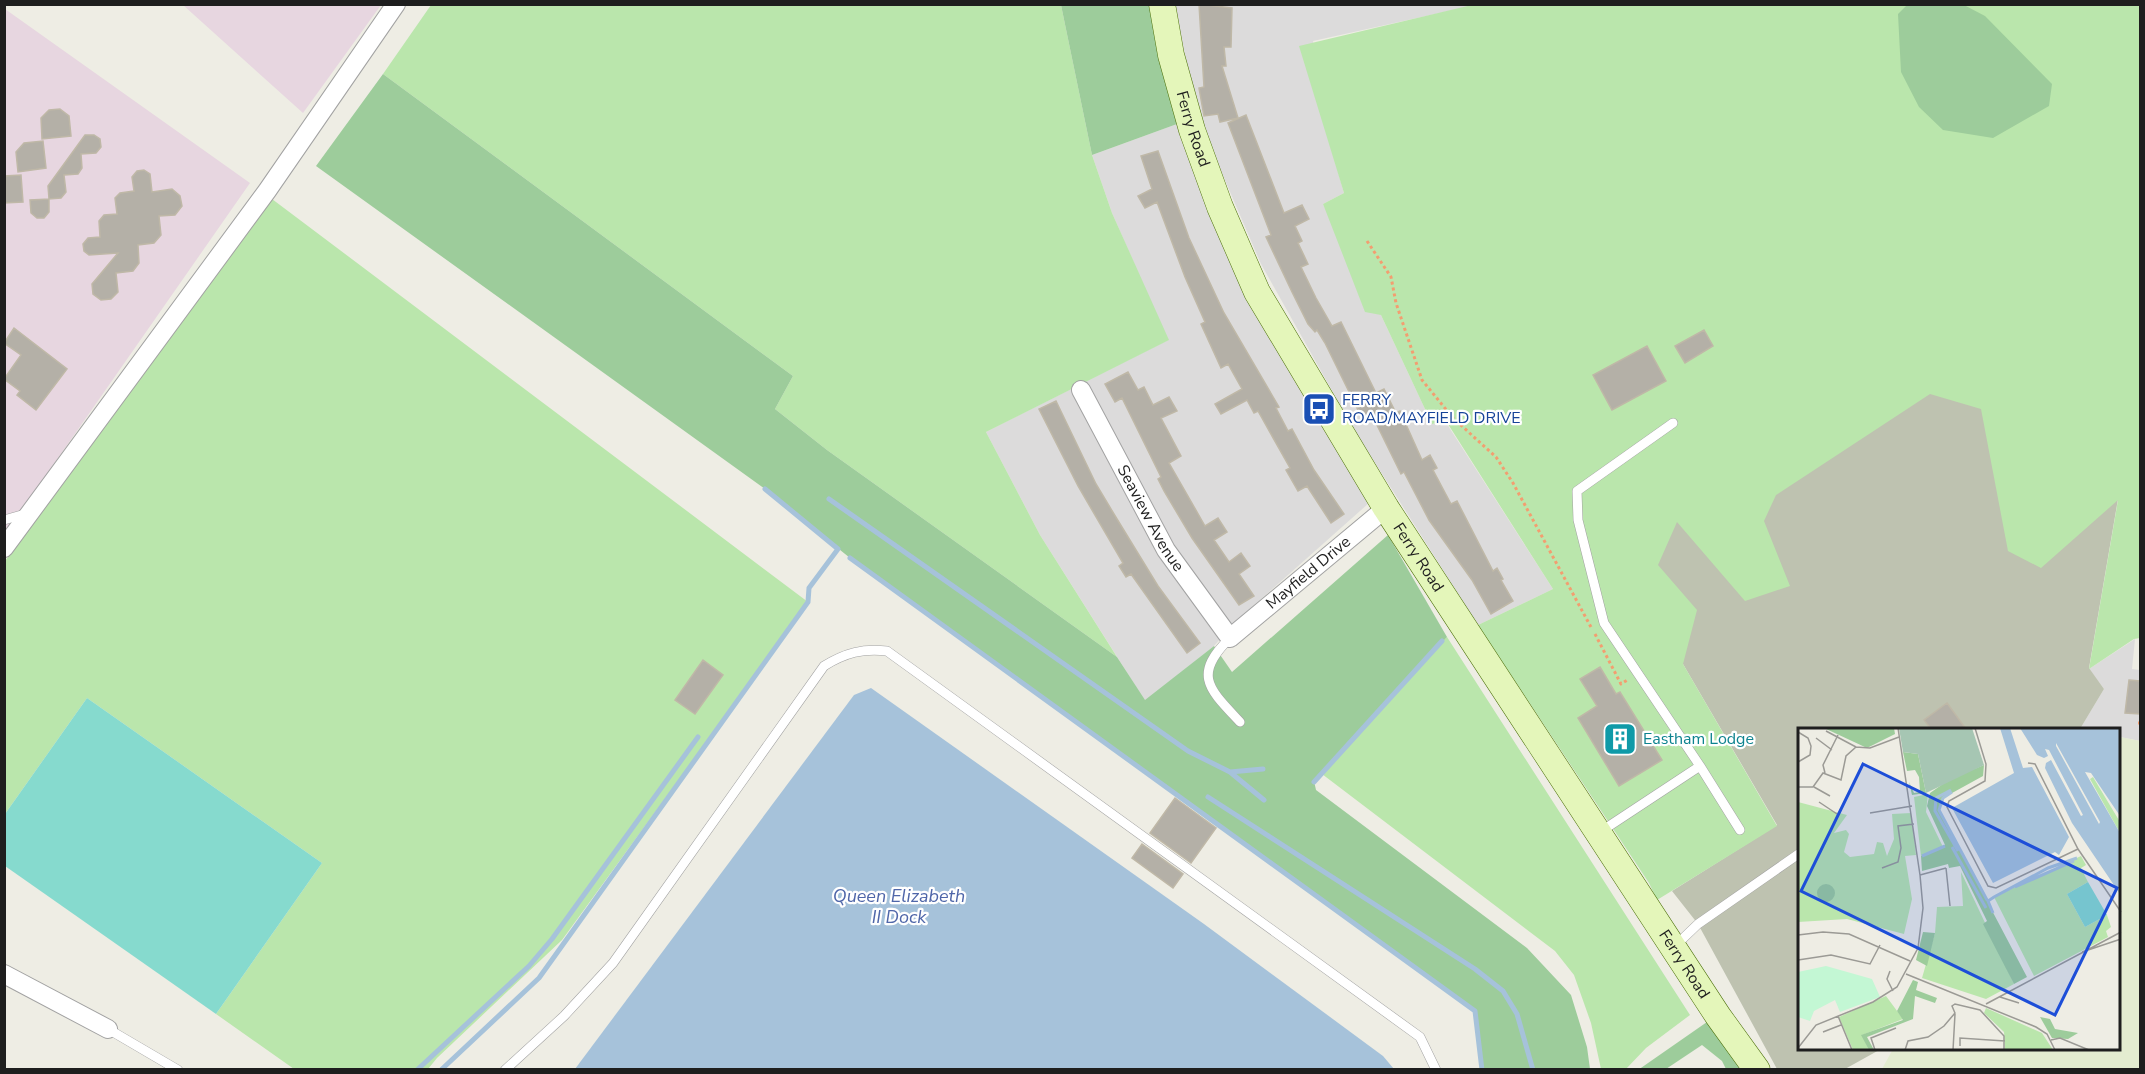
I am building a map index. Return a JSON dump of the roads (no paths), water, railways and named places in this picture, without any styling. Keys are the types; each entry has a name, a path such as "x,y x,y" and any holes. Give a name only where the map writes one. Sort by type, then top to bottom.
{"street":[{"path":"4,548 267,191 396,4"},
{"name":"Ferry Road","path":"1162,4 1171,55 1192,130 1220,207 1257,292 1386,508 1673,948 1757,1070"},
{"name":"Seaview Avenue","path":"1080,390 1166,550 1230,638"},
{"name":"Mayfield Drive","path":"1230,638 1386,508"},
{"path":"4,974 108,1029"}],"lane":[{"path":"1673,423 1577,491 1578,520 1604,623 1740,830"},
{"path":"4,520 30,512"},
{"path":"1230,638 1210,660 1207,675 1218,698 1240,722"},
{"path":"505,1070 564,1016 613,963 824,666 845,653 873,649 887,651 1420,1037 1436,1070"},
{"path":"1598,834 1700,766"},
{"path":"1673,948 1698,924 1798,854"},
{"path":"108,1029 178,1070"}],"water":[{"name":"Queen Elizabeth II Dock","path":"871,688 1204,924 1383,1056 1394,1069 575,1069 854,695"}],"waterway":[{"path":"441,1070 539,978 808,602 809,588 838,549 765,489"},
{"path":"829,499 1188,751 1230,772 1264,800"},
{"path":"850,558 1475,1011 1482,1070"},
{"path":"1314,782 1442,641"},
{"path":"417,1070 529,966 552,939 698,737"},
{"path":"1230,772 1263,769"},
{"path":"1208,797 1475,969 1503,991 1517,1014 1533,1070"}],"place":[{"name":"FERRY ROAD/MAYFIELD DRIVE","path":"1319,409"},
{"name":"Eastham Lodge","path":"1620,739"}]}
